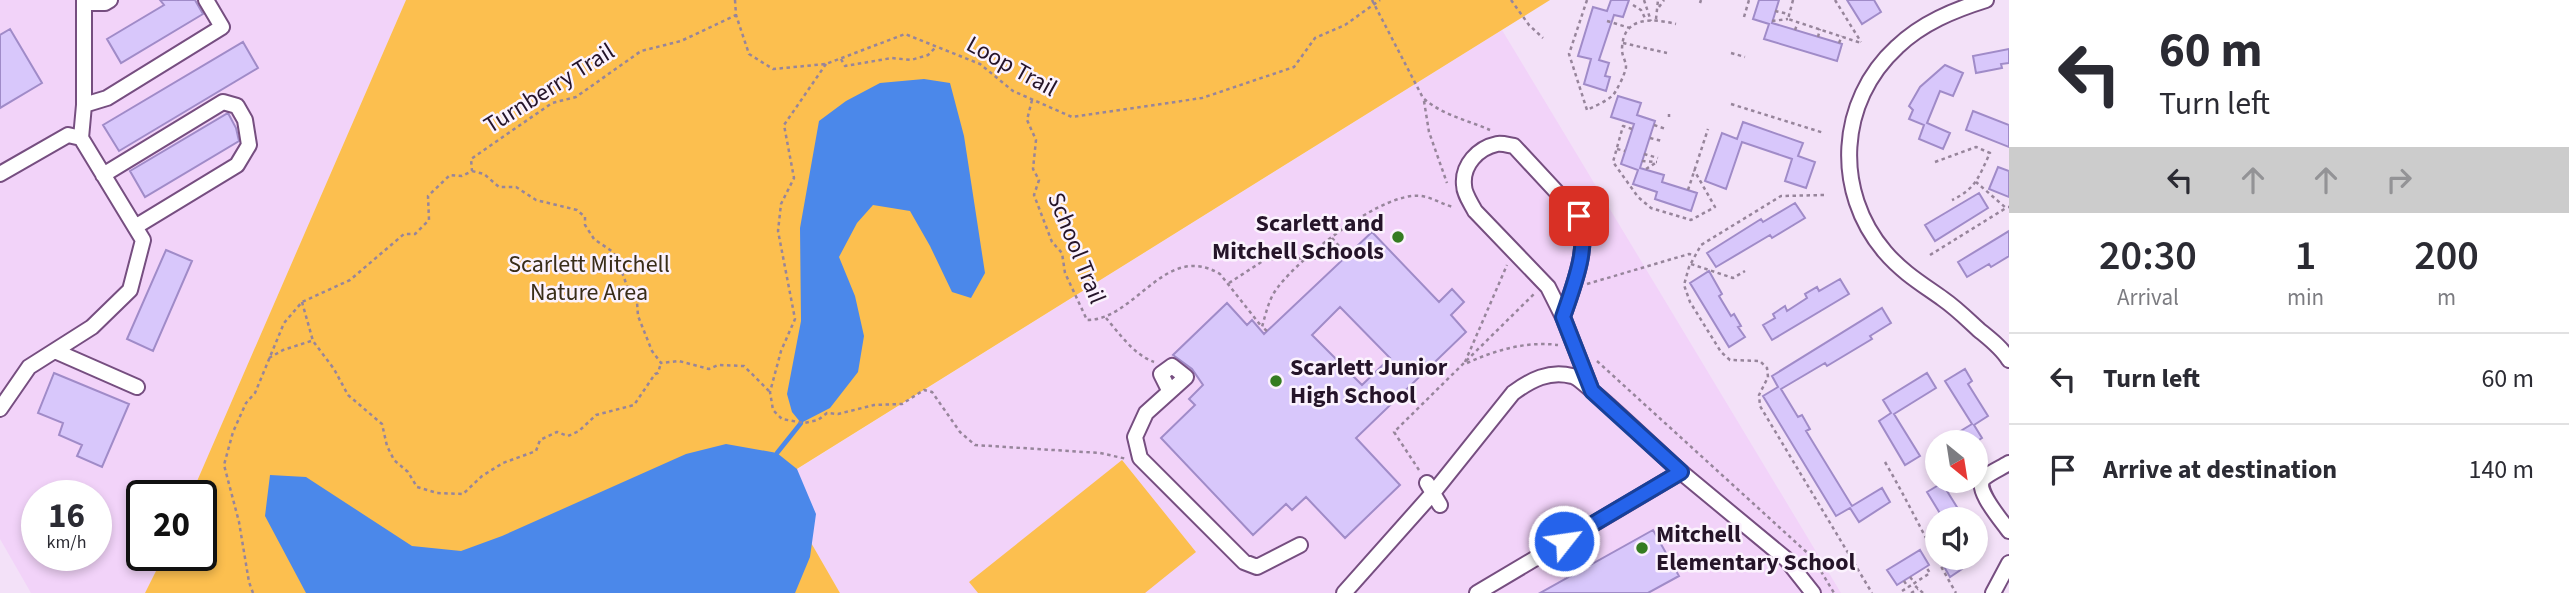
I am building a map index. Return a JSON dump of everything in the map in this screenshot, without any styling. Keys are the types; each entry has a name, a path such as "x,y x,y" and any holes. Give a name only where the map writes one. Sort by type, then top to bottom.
{"street":[{"path":"0,409 29,367 92,327 130,290 143,240 81,138 84,105 83,1 105,3 110,0"},
{"path":"84,105 107,98 222,27 206,0"},
{"path":"1986,0 1929,23 1881,63 1857,106 1848,145 1848,166 1853,195 1863,220 1883,250 1907,275 1942,298 1991,339 2009,360"},
{"path":"103,175 223,103 237,106 245,120 249,145 237,165 135,227"},
{"path":"0,174 68,135 81,138"},
{"path":"1563,317 1573,289 1584,231 1579,216 1514,146 1498,144 1477,153 1465,169 1464,184 1475,211 1548,286 1592,391"},
{"path":"55,351 137,387"},
{"path":"1169,390 1161,374 1172,366 1186,377 1146,413 1135,437 1140,458 1244,562 1256,567 1300,545"},
{"path":"1344,593 1434,494 1513,393 1547,374 1575,376 1681,472 1786,559 1813,593"},
{"path":"2009,463 1983,479 1980,485 2009,531"},
{"path":"1485,591 1681,472"},
{"path":"1993,593 2009,563"}],"path":[{"name":"Loop Trail","path":"735,0 736,15 749,54 773,69 826,64 905,34 980,64 1013,92 1072,117 1202,98 1294,67 1315,38 1345,25 1380,0"},
{"path":"1372,0 1423,98 1431,141 1447,183"},
{"path":"1511,0 1529,25 1543,38"},
{"path":"1587,0 1569,54 1587,110 1613,95 1626,68 1623,43 1630,28 1646,20 1656,19 1676,24"},
{"path":"1644,0 1651,21"},
{"path":"1658,0 1659,7"},
{"path":"1656,19 1664,0"},
{"path":"1744,18 1749,0"},
{"path":"1788,16 1793,0"},
{"path":"1775,11 1798,22 1861,43 1835,0"},
{"path":"1633,5 1641,10 1646,20"},
{"name":"Turnberry Trail","path":"472,171 471,159 552,103 576,97 641,51 681,41 736,15"},
{"path":"1772,21 1788,16"},
{"path":"1607,22 1630,28"},
{"path":"1795,30 1798,22"},
{"path":"1818,37 1821,29"},
{"path":"1839,43 1842,36"},
{"path":"1623,43 1667,53"},
{"path":"841,59 845,66 892,58 911,60 928,55 936,47"},
{"path":"1731,53 1745,57"},
{"path":"826,64 784,125 794,178 781,204 778,231 795,319 781,351 770,392 773,410 782,419 804,423 818,419 827,412 838,414 874,405 902,404 924,390 932,392 960,432 975,445 1100,453 1122,460 1140,458"},
{"path":"1423,98 1454,118 1491,131"},
{"name":"School Trail","path":"1032,100 1027,120 1036,140 1032,169 1039,180 1034,195 1052,242 1062,253 1065,273 1087,320 1105,318 1176,269 1188,266 1211,269 1229,283 1267,331"},
{"path":"1731,104 1824,133"},
{"path":"1654,125 1666,129"},
{"path":"1632,129 1623,126 1613,162 1638,197 1651,208 1690,220 1715,207 1694,170"},
{"path":"1688,190 1708,129"},
{"path":"1650,138 1662,141"},
{"path":"1935,162 1976,147 1990,153 1976,182 1967,193 1952,200"},
{"path":"1617,149 1625,151"},
{"path":"1644,154 1658,158"},
{"path":"1642,161 1657,162 1646,169"},
{"path":"253,593 224,465 233,432 246,403 254,393 285,323 302,302 350,280 404,234 415,234 429,220 428,196 450,175 463,176 472,171 484,174 499,187 516,187 536,200 577,210 585,217 585,225 594,239 613,252 618,261 627,286 637,302 638,316 648,342 661,363 658,373 655,373 634,405 596,415 579,432 568,436 557,432 540,440 536,451 503,463 482,476 463,494 437,493 417,486 408,472 394,460 387,446 382,424 348,395 334,369 313,341 302,302"},
{"path":"1930,255 2008,207 1976,182"},
{"path":"1824,195 1782,195 1701,245 1684,285 1690,302 1721,352 1730,359 1760,361 1767,368 1769,377 1759,395 1760,406 1872,593"},
{"path":"1262,327 1270,299 1279,286 1332,238 1368,212 1399,199 1427,196 1453,207"},
{"path":"1229,283 1266,259 1345,256 1332,238"},
{"path":"1583,285 1689,254 1695,255"},
{"path":"1464,365 1508,264"},
{"path":"1691,264 1732,278 1745,271"},
{"path":"1434,494 1394,432 1536,292"},
{"path":"1105,318 1140,353 1166,370"},
{"path":"269,358 283,350 313,341"},
{"path":"1464,365 1488,354 1517,346 1544,343 1564,346"},
{"path":"1592,354 1812,558 1834,593"},
{"path":"661,363 679,361 709,369 718,365 744,366 770,392"},
{"path":"1885,462 1956,593"},
{"path":"1902,590 1930,573 1928,570"},
{"path":"1910,577 1923,593"},
{"path":"1904,581 1908,587"},
{"path":"1911,593 1918,589"}],"shaded area":[{"path":"0,0 406,0 198,480 126,480 126,571 156,571 145,593 31,593 0,539"},
{"name":"Scarlett and Mitchell Schools","path":"1502,30 1841,593 840,593 775,483"}],"green space":[{"name":"Scarlett Mitchell Nature Area","path":"406,0 1550,0 776,482 840,593 145,593 156,571 217,571 217,480 198,480"},
{"path":"1122,460 1196,552 1145,593 978,593 969,582"}],"water":[{"path":"924,79 950,83 964,136 985,273 971,298 952,292 910,211 873,205 857,223 839,257 855,296 864,336 858,372 830,408 801,423 792,412 787,394 801,321 800,228 819,121 846,101 880,83"},
{"path":"726,444 777,453 797,469 816,514 810,557 795,593 306,593 265,516 270,475 306,477 412,546 461,551 502,536 686,454"}],"building":[{"path":"160,0 195,0 203,14 121,63 107,39 164,5"},
{"path":"1611,0 1629,0 1623,17 1614,15 1599,60 1609,63 1605,76 1610,77 1606,91 1584,84 1591,59 1578,56 1593,7 1607,11"},
{"path":"1759,0 1779,0 1772,23 1842,44 1837,61 1764,39 1769,24 1753,19"},
{"path":"1847,0 1874,0 1881,12 1862,24"},
{"path":"10,29 42,83 0,108 0,35"},
{"path":"243,42 258,68 119,151 103,125"},
{"path":"2009,49 2009,63 2001,64 2002,68 1976,73 1973,56"},
{"path":"1945,65 1963,73 1953,96 1940,91 1927,123 1950,133 1943,149 1919,139 1924,125 1909,119 1913,110 1909,106 1920,87"},
{"path":"1618,96 1641,103 1637,115 1655,121 1640,168 1664,175 1662,182 1697,193 1691,211 1655,199 1657,192 1633,184 1638,170 1621,164 1634,124 1611,117"},
{"path":"1973,111 2009,125 2009,147 1966,130"},
{"path":"228,113 239,141 145,197 130,171"},
{"path":"1743,122 1803,143 1798,156 1815,162 1806,188 1785,181 1792,159 1742,142 1726,189 1705,181 1722,133 1737,139"},
{"path":"1998,167 2009,171 2009,197 1989,189"},
{"path":"1979,193 1988,208 1935,241 1925,225"},
{"path":"1795,203 1805,218 1716,267 1707,253 1761,219 1763,222"},
{"path":"2009,231 2009,256 1967,277 1958,262"},
{"name":"Scarlett Junior High School","path":"1372,232 1439,302 1452,289 1464,302 1451,315 1466,332 1356,438 1400,485 1345,538 1306,497 1292,510 1286,504 1253,535 1161,438 1195,405 1189,399 1203,385 1192,369 1173,355 1227,303 1247,325 1252,320 1264,334","holes":["1340,307 1390,358 1362,385 1312,335"]},
{"path":"166,250 192,261 153,351 127,339"},
{"path":"1709,271 1722,294 1719,296 1731,316 1734,314 1745,337 1729,347 1690,283"},
{"path":"1840,279 1849,294 1772,340 1763,325 1775,318 1773,314 1785,306 1787,311 1807,298 1805,294 1817,287 1819,291"},
{"path":"1882,308 1891,323 1870,336 1872,339 1781,389 1798,417 1802,415 1810,429 1806,431 1852,506 1882,488 1890,502 1859,522 1850,508 1836,516 1763,396 1778,387 1772,376"},
{"path":"1965,369 1972,381 1968,384 1988,416 1974,425 1977,430 1962,430 1972,424 1945,381"},
{"path":"54,373 129,404 102,467 77,456 82,445 59,435 63,423 38,413"},
{"path":"1927,373 1936,388 1894,414 1920,456 1905,465 1879,421 1891,413 1883,400"},
{"path":"1928,494 1949,494 1957,507 1936,507"},
{"name":"Mitchell Elementary School","path":"1653,530 1679,576 1648,593 1540,593"},
{"path":"1920,550 1925,558 1925,568 1897,585 1887,570"},
{"path":"1946,570 1960,570 1950,577"}],"waterway":[{"path":"777,453 801,423"}],"place":[{"name":"Scarlett and Mitchell Schools","path":"1398,237"},
{"name":"Scarlett Junior High School","path":"1276,381"},
{"name":"Mitchell Elementary School","path":"1642,548"}],"route":[{"path":"1564,541 1681,472 1592,391 1563,317 1573,289 1584,231 1579,216"}]}
